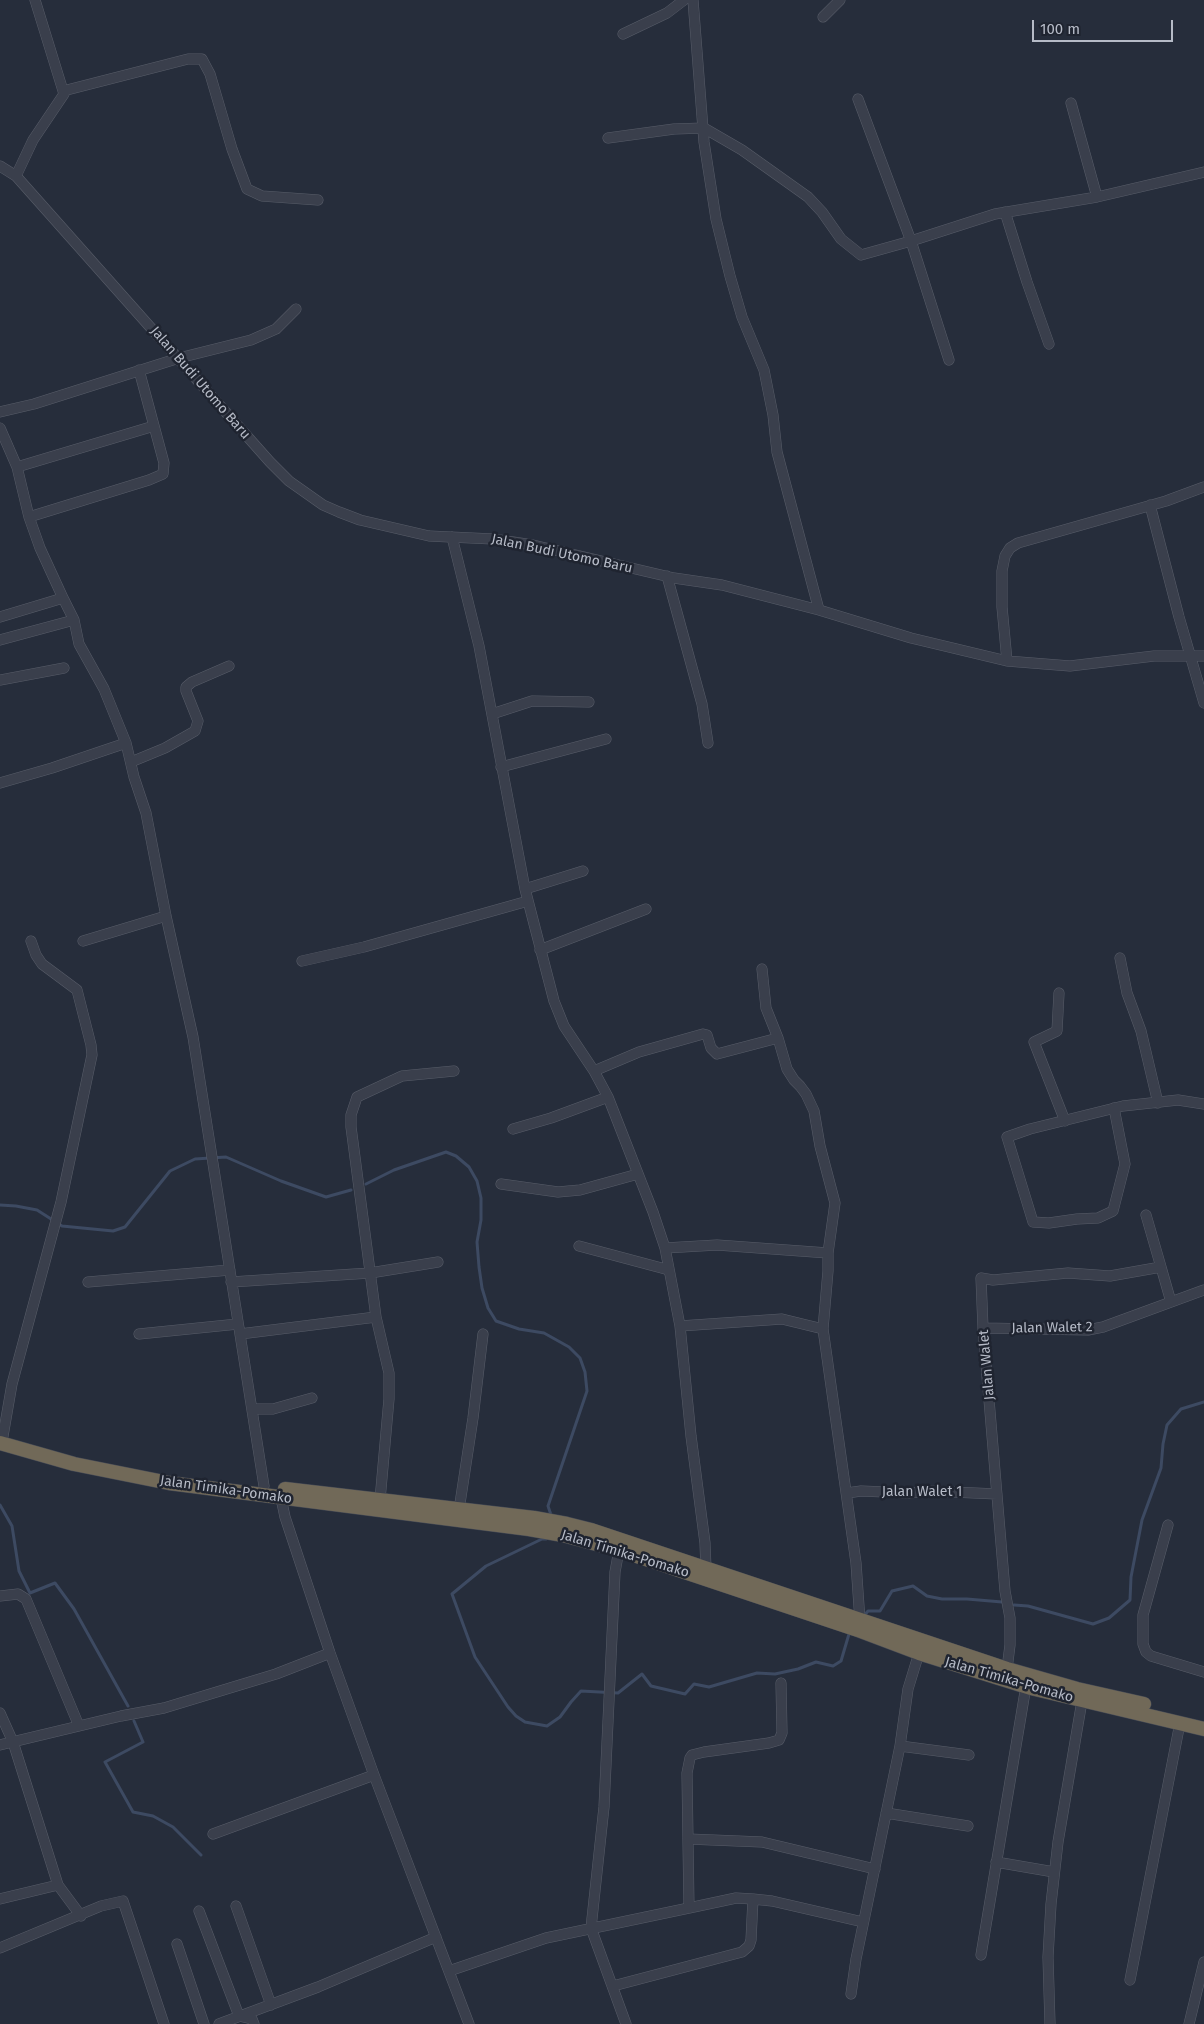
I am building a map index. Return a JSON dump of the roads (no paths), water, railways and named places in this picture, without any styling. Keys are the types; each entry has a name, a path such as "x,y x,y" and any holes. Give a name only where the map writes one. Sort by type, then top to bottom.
{"highway":[{"name":"Jalan Timika-Pomako","path":"1,1438 137,1468 567,1524 591,1530 706,1569 919,1653 1082,1701 1204,1729"},
{"name":"Jalan Timika-Pomako","path":"1,1438 54,1458 134,1476 281,1498 529,1529 619,1550 815,1611 860,1621 1007,1669 1077,1689 1204,1719"}],"street":[{"path":"16,176 36,135 63,96 35,0"},
{"path":"623,34 660,16 684,0"},
{"path":"693,0 711,190 730,276 742,317 764,370 773,415 776,452 819,610"},
{"path":"823,17 840,0"},
{"path":"63,91 188,59 202,59 210,74 229,140 247,189 262,196 318,200"},
{"path":"858,99 911,241 949,360"},
{"path":"1071,103 1097,197"},
{"path":"608,138 674,129 704,128 742,150 808,197 822,212 841,239 861,255 1005,212 1097,197 1204,172"},
{"name":"Jalan Budi Utomo Baru","path":"0,166 16,176 270,462 289,481 323,505 360,520 430,536 493,539 533,545 666,576 722,585 819,610 911,638 1007,660 1070,666 1154,656 1204,656"},
{"path":"1005,212 1026,282 1049,344"},
{"path":"0,412 34,404 139,370 266,334 281,324 296,309"},
{"path":"29,517 159,477 163,474 165,468 139,370"},
{"path":"17,467 154,426"},
{"path":"0,428 17,467 29,517 40,548 74,620 80,644 104,689 126,744 146,813 166,916 193,1037 264,1486"},
{"path":"1007,660 1002,607 1002,571 1004,556 1010,548 1018,543 1150,505 1204,487"},
{"path":"1150,505 1204,702"},
{"path":"452,537 479,646 525,890 554,1001 564,1026 594,1071 608,1097 654,1212 665,1248 680,1326 691,1436 705,1543 706,1569"},
{"path":"666,576 702,704 708,743"},
{"path":"0,617 63,598"},
{"path":"0,640 74,620"},
{"path":"130,762 165,748 195,731 198,721 186,687 192,682 228,666"},
{"path":"0,680 64,668"},
{"path":"492,714 532,701 589,702"},
{"path":"501,767 606,739"},
{"path":"0,782 52,768 126,744"},
{"path":"525,890 583,871"},
{"path":"302,961 364,947 528,901"},
{"path":"540,950 646,909"},
{"path":"83,941 166,916"},
{"path":"1,1438 12,1384 61,1202 92,1055 77,990 42,964 36,955 31,941"},
{"path":"1120,958 1127,993 1141,1030 1158,1103"},
{"path":"762,969 766,1008 778,1038 786,1069 806,1094 814,1111 820,1146 835,1203 828,1253 823,1329 847,1493 859,1594 860,1621"},
{"path":"1059,993 1058,1031 1034,1042 1065,1121"},
{"path":"594,1071 639,1052 703,1034 707,1035 711,1048 717,1054 778,1038"},
{"path":"380,1500 389,1373 376,1317 351,1115 357,1097 402,1076 454,1071"},
{"path":"513,1129 537,1123 608,1097"},
{"path":"1114,1108 1125,1164 1113,1211 1098,1218 1049,1223 1033,1222 1007,1137 1114,1108 1178,1100 1204,1104"},
{"path":"501,1184 564,1191 580,1190 638,1174"},
{"path":"1146,1215 1171,1302"},
{"path":"665,1248 717,1245 828,1253"},
{"path":"579,1246 670,1270"},
{"path":"231,1282 370,1273 438,1262"},
{"name":"Jalan Walet","path":"1007,1669 1010,1645 1010,1618 1005,1591 996,1494 981,1278 993,1280 1068,1273 1110,1276 1161,1267"},
{"path":"88,1282 230,1270"},
{"name":"Jalan Walet 2","path":"983,1328 1088,1330 1103,1327 1204,1290"},
{"path":"139,1334 239,1329 376,1317"},
{"path":"680,1326 782,1319 823,1329"},
{"path":"459,1510 483,1334"},
{"path":"253,1409 273,1409 312,1398"},
{"name":"Jalan Walet 1","path":"847,1493 861,1491 909,1493 939,1491 996,1494"},
{"path":"281,1498 285,1517 330,1653 469,2024"},
{"path":"1168,1525 1143,1615 1142,1644 1146,1652 1151,1656 1204,1672"},
{"path":"619,1550 615,1572 604,1807 591,1928 626,2024"},
{"path":"0,1596 18,1594 26,1599 79,1726"},
{"path":"0,1746 79,1726 164,1708 276,1674 330,1653"},
{"path":"851,1994 900,1746 908,1689 919,1653"},
{"path":"689,1908 687,1773 690,1758 692,1755 704,1752 779,1740 782,1733 781,1683"},
{"path":"981,1955 1026,1686"},
{"path":"1050,2024 1048,1943 1054,1872 1082,1701"},
{"path":"0,1713 14,1742 58,1885 81,1916"},
{"path":"1130,1980 1180,1722"},
{"path":"900,1746 969,1755"},
{"path":"213,1834 374,1774"},
{"path":"886,1813 968,1826"},
{"path":"688,1840 762,1842 875,1869"},
{"path":"996,1862 1054,1872"},
{"path":"0,1899 58,1885"},
{"path":"449,1971 546,1938 736,1898 772,1901 864,1922"},
{"path":"613,1986 742,1952 749,1946 751,1940 753,1899"},
{"path":"0,1948 81,1916 101,1906 124,1901 164,2024"},
{"path":"236,1906 271,2005"},
{"path":"200,1911 238,2016"},
{"path":"219,2024 354,1973 436,1937"},
{"path":"177,1944 204,2024"},
{"path":"1189,2024 1204,1962"},
{"path":"238,2016 252,2019 254,2024"}],"waterway":[{"path":"366,1184 394,1170 446,1152 456,1156 469,1167 477,1181 481,1198 481,1220 477,1242 482,1288 488,1308 496,1321 519,1329 544,1333 569,1347 580,1358 585,1372 587,1391 548,1506 551,1515"},
{"path":"0,1205 37,1210 62,1226 113,1231 125,1227 170,1171 195,1159 226,1157 281,1181 326,1197 351,1190"},
{"path":"1014,1605 1028,1606 1093,1624 1109,1618 1130,1600 1131,1577 1142,1520 1161,1468 1167,1425 1181,1409 1204,1402"},
{"path":"0,1505 12,1526 19,1571 30,1593 55,1583 74,1609 128,1706"},
{"path":"546,1539 542,1539 486,1566 452,1594 475,1657 508,1707 525,1722 547,1726 560,1717 581,1691 618,1693 642,1674 651,1686 685,1694 694,1684 709,1687 757,1673 775,1674 798,1669 816,1662 833,1666 841,1661 849,1634"},
{"path":"863,1617 868,1611 880,1611 892,1591 913,1586 927,1596 942,1599 1002,1602"},
{"path":"134,1721 143,1742 105,1762 133,1812 153,1816 173,1827 201,1855"}]}
